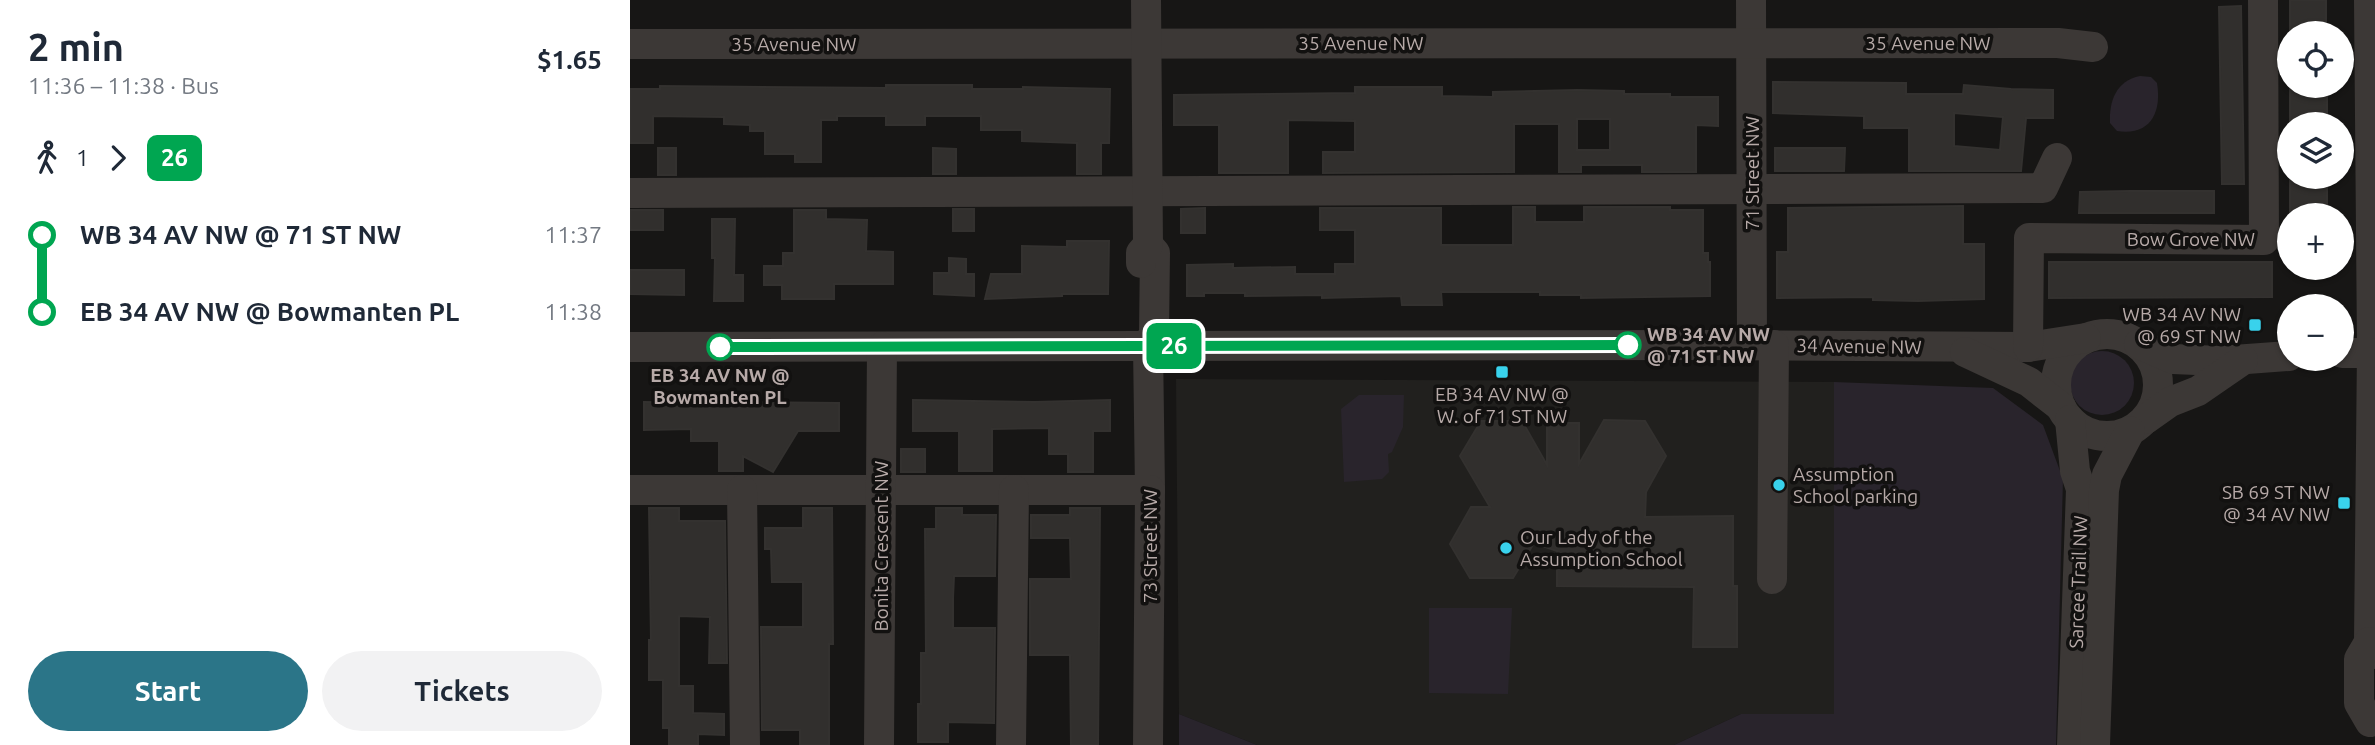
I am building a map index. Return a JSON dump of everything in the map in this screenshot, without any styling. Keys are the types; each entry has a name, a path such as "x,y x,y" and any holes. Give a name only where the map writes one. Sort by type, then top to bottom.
{"street":[{"name":"73 Street NW","path":"1146,0 1148,245 1155,253 1154,333 1148,346 1148,745"},
{"name":"71 Street NW","path":"1751,0 1752,190 1763,345 1772,579"},
{"name":"Bow Grove NW","path":"2028,347 2029,238 2264,240 2263,0"},
{"path":"2369,0 2373,350 2372,648 2359,659 2359,703 2372,725"},
{"name":"35 Avenue NW","path":"630,44 2058,43 2093,47"},
{"path":"630,193 2043,188 2057,158"},
{"path":"2243,360 2198,391 2162,406 2136,427 2114,436 2083,430 2065,413 2056,391 2062,360 2073,347 2086,338 2101,334 2117,334 2173,359 2243,360 2277,357"},
{"name":"34 Avenue NW","path":"630,347 2028,347 2086,338"},
{"path":"2132,340 2145,350 2154,363 2158,378 2158,394 2153,409 2136,427"},
{"name":"Bonita Crescent NW","path":"879,745 882,347"},
{"name":"34 Avenue NW","path":"1955,347 2029,382 2065,413"},
{"path":"2354,352 2373,350"},
{"name":"Sarcee Trail NW","path":"2065,413 2075,471 2081,489 2071,745"},
{"name":"Sarcee Trail NW","path":"2095,745 2104,490 2107,475 2136,427"},
{"path":"630,489 1150,489"},
{"path":"1011,745 1014,489"},
{"path":"742,490 745,745"}],"shaded area":[{"path":"2140,76 2151,77 2157,83 2155,113 2145,126 2138,130 2117,131 2110,123 2113,100 2125,82"},
{"path":"2102,351 2120,357 2128,365 2134,383 2128,401 2120,409 2102,415 2084,409 2076,401 2070,383 2076,365 2084,357"},
{"name":"Our Lady of the Assumption School","path":"1176,379 1834,382 1834,714 1741,714 1674,745 1257,745 1179,714"},
{"path":"1834,382 1993,388 2043,425 2063,479 2056,745 1674,745 1741,714 1834,714"},
{"path":"1359,395 1404,395 1403,427 1392,452 1388,454 1389,472 1382,479 1344,482 1341,409"},
{"path":"1429,608 1512,608 1508,694 1429,693"},
{"path":"1179,714 1257,745 1179,745"}],"building":[{"path":"2290,0 2326,0 2326,21 2290,21"},
{"path":"2241,6 2244,184 2222,184 2219,7"},
{"path":"1773,82 1906,83 1906,94 1963,94 1964,85 2053,90 2053,118 2026,118 2021,171 1909,171 1909,128 1864,128 1864,116 1773,113","holes":["1954,113 2003,117 2000,150 1954,146"]},
{"path":"886,85 972,85 972,89 1110,89 1109,143 1101,143 1101,174 1077,174 1077,143 1022,141 1022,130 981,130 981,116 925,116 925,125 886,125 886,116 837,116 837,120 821,120 821,162 795,162 795,154 765,154 765,131 750,131 750,125 724,124 724,117 653,116 653,143 630,143 630,89 660,89 660,86 886,88"},
{"path":"1355,87 1442,87 1442,96 1493,97 1493,92 1577,90 1670,94 1670,97 1718,97 1718,126 1696,125 1696,172 1642,172 1642,165 1581,165 1581,172 1559,172 1559,124 1514,124 1514,172 1323,173 1323,152 1355,152 1355,121 1288,120 1288,173 1219,173 1219,125 1174,125 1174,95 1355,93","holes":["1577,119 1610,119 1610,150 1577,150"]},
{"path":"2290,98 2327,98 2327,112 2290,112"},
{"path":"658,148 676,148 676,175 658,175"},
{"path":"933,148 956,149 956,174 933,174"},
{"path":"1775,148 1845,148 1844,171 1775,171"},
{"path":"2290,189 2327,189 2327,203 2290,203"},
{"path":"2214,191 2214,213 2079,213 2080,192"},
{"path":"1963,206 1963,244 1984,244 1984,299 1918,301 1873,300 1873,297 1777,298 1777,252 1788,252 1788,208"},
{"path":"1513,207 1535,207 1535,222 1584,222 1584,207 1670,207 1670,210 1703,210 1703,253 1708,253 1710,262 1710,296 1581,298 1581,295 1540,295 1540,292 1441,292 1442,305 1402,305 1401,296 1322,298 1322,295 1245,296 1245,293 1204,293 1204,296 1187,296 1187,265 1233,264 1233,268 1295,267 1295,274 1335,274 1335,264 1355,264 1355,230 1320,230 1320,208 1441,208 1441,245 1513,245"},
{"path":"1205,208 1205,233 1181,233 1181,209"},
{"path":"953,209 974,209 974,231 953,231"},
{"path":"630,210 663,210 663,230 630,230"},
{"path":"794,210 826,210 826,219 867,220 866,251 893,252 893,284 834,284 834,299 782,299 782,285 764,285 764,266 783,266 783,253 794,253"},
{"path":"712,219 735,219 734,275 743,275 743,301 714,301"},
{"path":"1067,241 1109,241 1108,294 985,299 991,274 1022,274 1022,246 1067,247"},
{"path":"949,258 966,259 966,274 974,274 974,296 934,294 934,273 949,273"},
{"path":"2049,262 2272,262 2272,297 2049,298"},
{"path":"630,270 684,270 684,295 630,294"},
{"path":"913,400 1110,400 1110,431 1093,431 1093,472 1068,472 1068,454 1049,454 1049,428 992,429 992,471 959,471 959,431 913,431"},
{"path":"644,402 710,405 749,405 749,402 839,403 839,431 798,431 773,472 743,456 743,471 719,471 719,441 691,441 691,429 644,430"},
{"path":"1604,420 1645,421 1666,456 1646,492 1645,517 1733,516 1733,586 1737,586 1737,647 1693,647 1694,587 1557,586 1557,551 1534,543 1513,578 1470,578 1450,544 1471,507 1490,507 1460,456 1481,421 1522,421 1547,465 1547,423 1579,423 1579,464"},
{"path":"901,449 925,449 925,472 901,472"},
{"path":"649,508 679,508 679,521 725,521 727,663 709,663 710,617 679,616 679,686 693,686 693,713 724,714 724,735 698,734 698,745 669,745 669,728 663,728 663,680 649,680"},
{"path":"803,508 832,508 833,644 829,644 829,745 800,745 800,730 762,730 761,627 803,627 803,582 772,582 771,549 765,549 765,528 803,528"},
{"path":"936,508 962,508 962,515 996,515 995,576 954,576 953,598 953,628 995,628 994,723 948,722 948,742 918,742 921,653 926,653 925,529 936,529"},
{"path":"1070,508 1100,508 1098,745 1071,745 1070,655 1030,655 1030,579 1071,579 1070,538 1031,538 1031,515 1070,515"}],"bus line":[{"name":"26","path":"720,347 1628,345"}],"place":[{"name":"WB 34 AV NW @ 69 ST NW","path":"2255,325"},
{"name":"WB 34 AV NW @ 71 ST NW","path":"1628,345"},
{"name":"EB 34 AV NW @ Bowmanten PL","path":"720,347"},
{"name":"EB 34 AV NW @ W. of 71 ST NW","path":"1502,372"},
{"name":"Assumption School parking","path":"1779,485"},
{"name":"SB 69 ST NW @ 34 AV NW","path":"2344,503"},
{"name":"Our Lady of the Assumption School","path":"1506,548"}]}
